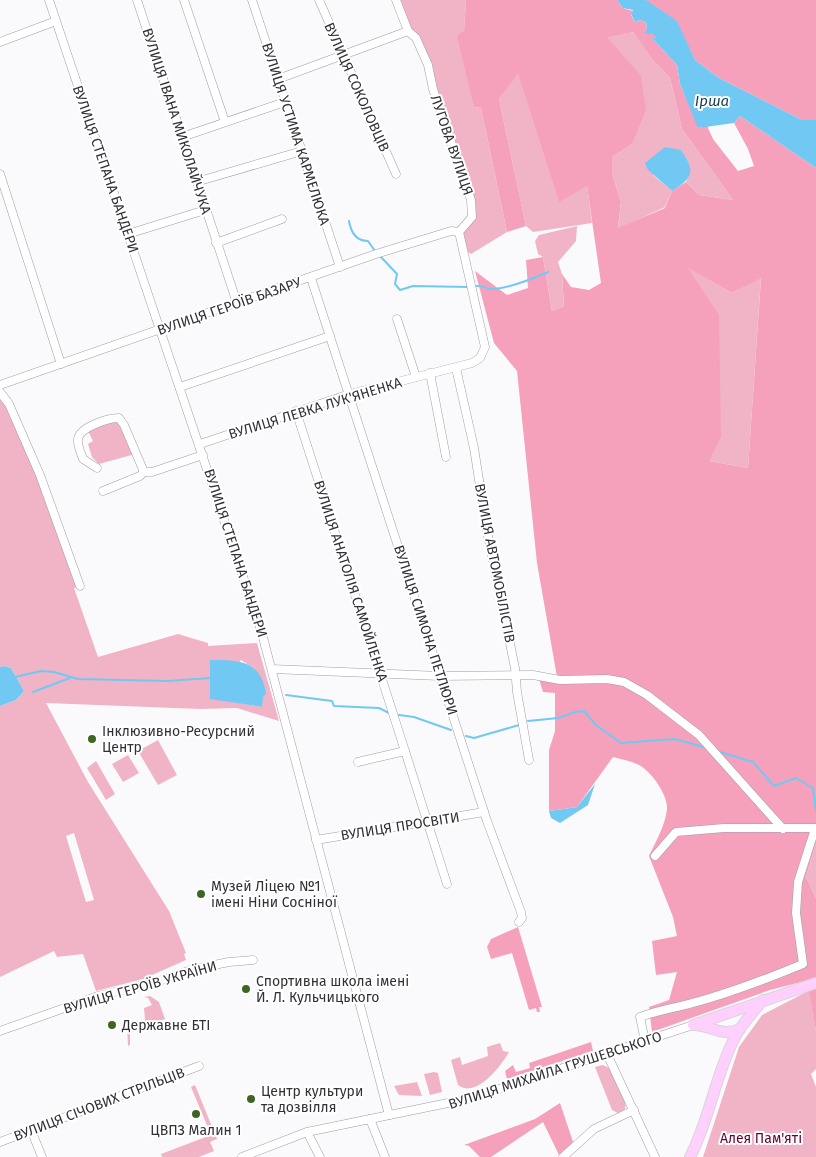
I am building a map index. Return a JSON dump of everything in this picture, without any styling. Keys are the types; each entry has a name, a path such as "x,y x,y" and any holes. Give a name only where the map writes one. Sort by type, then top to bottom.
{"main road":[{"path":"693,1025 816,983"},
{"path":"690,1157 701,1132 728,1055 740,1029 763,1000"},
{"path":"693,1025 706,1026 718,1032 740,1029"},
{"path":"718,1032 728,1055"}],"street":[{"path":"50,2 60,0"},
{"name":"ВУЛИЦЯ ІВАНА МИКОЛАЙЧУКА","path":"137,0 237,303"},
{"path":"184,0 225,122"},
{"name":"ВУЛИЦЯ УСТИМА КАРМЕЛЮКА","path":"252,0 340,267"},
{"name":"ВУЛИЦЯ СОКОЛОВЦІВ","path":"319,0 396,174"},
{"name":"ЛУГОВА ВУЛИЦЯ","path":"396,0 408,31 416,38 430,71 433,89 472,204 472,216 459,232"},
{"name":"ВУЛИЦЯ СТЕПАНА БАНДЕРИ","path":"50,2 257,615 389,1116"},
{"path":"0,42 56,21"},
{"path":"278,79 408,31"},
{"path":"182,137 285,102"},
{"path":"196,182 302,150"},
{"path":"0,174 61,364"},
{"path":"128,234 205,210"},
{"path":"216,242 282,219"},
{"name":"ВУЛИЦЯ ГЕРОЇВ БАЗАРУ","path":"0,385 430,237 459,232"},
{"name":"ВУЛИЦЯ ЛЕВКА ЛУК'ЯНЕНКА","path":"200,444 350,394 476,362 483,355 485,347 459,232"},
{"name":"ВУЛИЦЯ СИМОНА ПЕТЛЮРИ","path":"311,278 484,812 521,912 522,918 519,922"},
{"path":"397,319 416,377"},
{"path":"180,387 330,336"},
{"name":"ВУЛИЦЯ АВТОМОБІЛІСТІВ","path":"456,368 474,448 488,540 515,676 529,760"},
{"path":"430,373 446,457"},
{"path":"0,392 9,404 40,475 80,586"},
{"name":"ВУЛИЦЯ АНАТОЛІЯ САМОЙЛЕНКА","path":"296,412 447,884"},
{"path":"97,468 83,459 77,440 82,431 117,418 124,425 144,472"},
{"path":"103,492 140,476 144,472 152,472 203,454"},
{"path":"272,669 440,676 539,675 573,682 611,680 635,688 699,735 783,829"},
{"path":"358,762 405,751"},
{"name":"ВУЛИЦЯ ПРОСВІТИ","path":"316,840 484,812"},
{"path":"645,1041 640,1017 660,1009 681,1006 804,964 796,913 798,882 815,828 724,828 676,832 655,856"},
{"name":"ВУЛИЦЯ ГЕРОЇВ УКРАЇНИ","path":"0,1032 98,996 162,980 194,969 229,962 254,960"},
{"name":"ВУЛИЦЯ МИХАЙЛА ГРУШЕВСЬКОГО","path":"242,1157 307,1132 464,1101 693,1025"},
{"path":"607,1054 655,1157"},
{"name":"ВУЛИЦЯ СІЧОВИХ СТРІЛЬЦІВ","path":"0,1142 198,1066"},
{"path":"563,1157 585,1136 634,1110"},
{"path":"370,1119 385,1157"},
{"path":"31,1130 42,1157"},
{"path":"307,1132 320,1157"}],"green space":[{"path":"396,0 466,0 464,31 474,107 481,108 507,232 471,254 468,252 463,234 476,214 450,122 441,108 421,41 416,32 406,25"},
{"path":"635,32 651,58 670,78 682,129 733,200 699,195 686,182 690,169 681,150 653,175 672,191 665,207 618,229 621,202 612,173 612,157 632,144 606,36"},
{"path":"518,73 559,201 587,185 592,223 533,232 526,226 499,99"},
{"path":"577,226 576,241 558,262 562,274 564,308 552,311 543,257 538,254 535,241 539,235"},
{"path":"687,267 732,293 761,277 748,468 709,461"},
{"path":"0,392 7,400 80,586 74,588 98,657 178,634 208,643 208,646 257,643 279,721 237,708 200,709 46,703 88,782 169,911 186,953 184,954 186,960 143,979 96,991 83,954 57,957 54,951 0,977 0,706 16,700 24,691 11,668 0,667","holes":["241,660 255,669 262,707 210,698","74,833 94,900 86,902 66,836"]},
{"path":"119,421 135,454 99,464 92,457 88,444 93,441 88,431 107,422"},
{"path":"158,740 177,775 158,785 138,751"},
{"path":"128,755 139,773 123,782 112,764"},
{"path":"96,761 115,794 106,800 87,768"},
{"path":"816,843 816,898 806,877"},
{"name":"Алея Пам'яті","path":"810,990 816,1031 816,1069 811,1074 816,1087 816,1157 703,1157 739,1047 762,1015"},
{"path":"150,996 159,1002 165,1019 151,1024 151,1020 146,1020 146,1023 130,1024 130,1045 128,1046 127,1022 145,1020 144,1008 152,1005 148,998 144,997"},
{"path":"500,1043 503,1051 509,1052 487,1079 472,1088 458,1085 451,1060 460,1057 462,1065 488,1056 487,1047"},
{"path":"602,1065 612,1071 623,1090 625,1109 618,1113 612,1110 595,1067"},
{"path":"438,1073 442,1092 430,1095 424,1074"},
{"path":"417,1082 422,1096 399,1095 394,1086"},
{"path":"195,1085 217,1139 210,1142 214,1151 199,1157 162,1157 161,1154 211,1135 191,1087"}],"shaded area":[{"path":"466,0 617,0 623,8 633,11 631,15 635,22 640,20 646,22 647,29 644,32 652,32 656,38 652,38 677,65 680,84 699,128 709,125 708,128 713,139 738,171 754,166 748,149 734,123 740,116 816,168 816,843 806,877 816,898 816,1031 808,983 805,981 770,990 652,1032 649,1007 669,1000 677,972 656,975 652,941 677,936 673,917 649,856 666,815 667,803 665,797 649,772 644,768 633,762 613,757 577,807 549,811 549,750 555,731 555,693 543,692 538,676 557,677 537,563 517,371 494,343 475,271 507,295 528,288 526,260 543,257 552,311 564,307 562,274 571,287 589,290 601,283 587,186 559,202 518,74 499,99 526,226 507,232 481,108 474,107 457,36 464,31","holes":["634,32 651,58 670,78 682,129 733,200 699,195 686,182 672,191 665,208 618,228 621,202 612,173 612,157 632,144 646,110 641,76 607,37","688,268 732,293 761,278 748,468 709,461 721,437 719,315"]},
{"path":"646,0 816,0 816,120 802,120 719,78 695,60 686,42"},
{"path":"518,927 542,1007 539,1007 540,1012 537,1012 536,1008 529,1010 512,953 491,959 487,947 491,939"},
{"path":"591,1042 593,1051 507,1079 505,1071 513,1065 516,1072 530,1068 529,1063"},
{"path":"560,1103 573,1142 559,1155 543,1122 491,1157 480,1157 469,1146 464,1145 535,1119"}],"water":[{"name":"Ірша","path":"617,0 646,0 677,21 695,60 719,78 802,120 816,120 816,168 740,116 734,123 698,128 680,84 677,65 652,38 656,38 652,33 647,34 644,32 647,29 646,22 640,20 635,22 631,14 633,10 623,8"},
{"path":"665,147 681,150 689,163 690,169 688,178 672,191 648,170 645,163"},
{"path":"210,660 230,660 247,664 253,668 263,682 266,694 263,697 262,707 210,699"},
{"path":"0,667 11,668 24,691 16,700 0,706"},
{"path":"595,784 588,805 560,823 551,818 549,811 577,807"}],"waterway":[{"path":"349,221 355,236 360,240 368,241 375,251"},
{"path":"380,256 397,274 395,284 400,290 413,286 469,287"},
{"path":"477,286 491,289 505,287 548,272"},
{"path":"15,677 41,671 54,672 78,679 167,681 211,678"},
{"path":"33,692 70,678"},
{"path":"286,695 332,701 334,706 379,708 389,713"},
{"path":"528,721 558,718 584,711 596,725 621,743 675,739 703,747"},
{"path":"399,715 414,717 451,730"},
{"path":"466,736 474,738 519,725"},
{"path":"720,752 753,762 774,786 796,778 813,788 816,811"}],"place":[{"name":"Інклюзивно-Ресурсний Центр","path":"92,739"},
{"name":"Музей Ліцею №1 імені Ніни Сосніної","path":"201,894"},
{"name":"Спортивна школа імені Й. Л. Кульчицького","path":"246,989"},
{"name":"Державне БТІ","path":"112,1025"},
{"name":"Центр культури та дозвілля","path":"251,1099"},
{"name":"ЦВПЗ Малин 1","path":"196,1114"}]}
